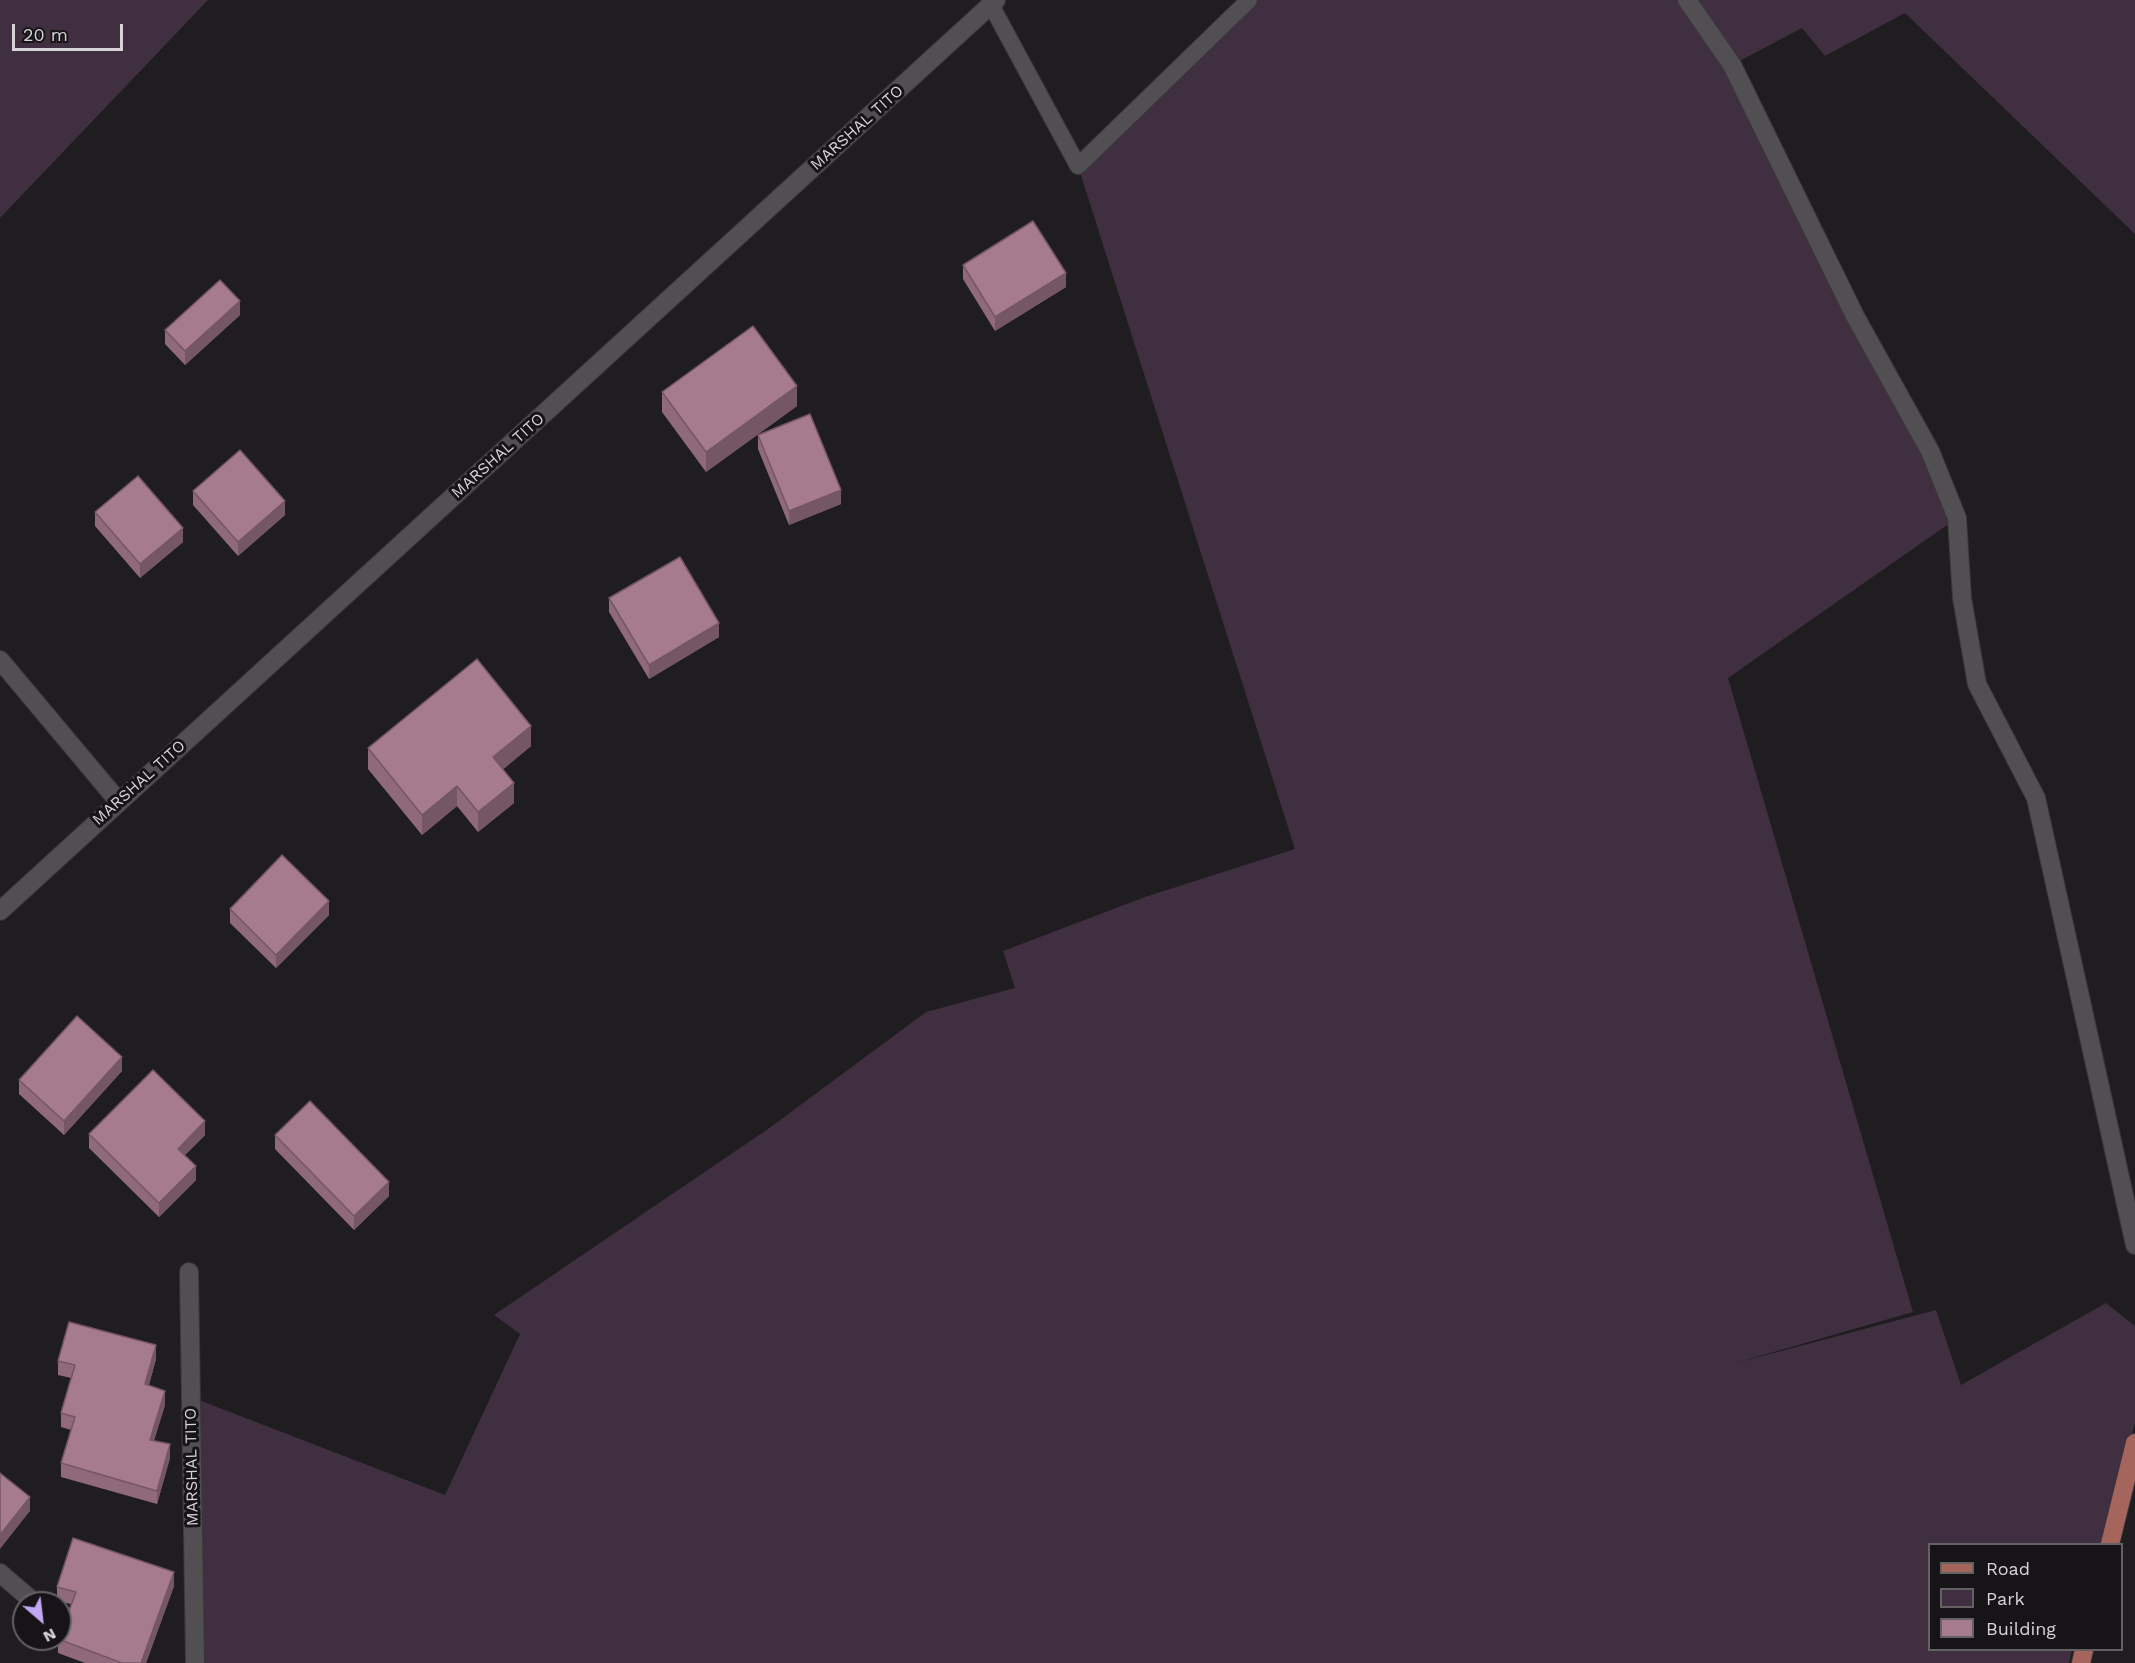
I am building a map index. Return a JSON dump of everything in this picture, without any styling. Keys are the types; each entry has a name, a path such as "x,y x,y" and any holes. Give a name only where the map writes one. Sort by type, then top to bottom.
{"main road":[{"path":"2110,1543 2135,1443"}],"street":[{"path":"1687,0 1732,65 1855,316 1930,451 1957,518 1962,598 1977,684 2036,798 2135,1245"},
{"name":"MARSHAL TITO","path":"0,911 994,2"},
{"path":"0,660 119,802"},
{"name":"MARSHAL TITO","path":"189,1272 195,1663"},
{"path":"0,1573 21,1591"}],"lane":[{"path":"994,2 1078,166 1249,0"}],"green space":[{"path":"0,0 208,0 0,218"},
{"path":"1249,0 2135,0 2135,234 1905,13 1825,56 1802,28 1732,65 1957,518 1728,678 1913,1312 1732,1364 1936,1310 1961,1385 2106,1303 2135,1326 2135,1423 2101,1543 1928,1543 1928,1651 2072,1651 2069,1663 204,1663 199,1400 445,1495 520,1334 494,1315 768,1129 926,1012 1015,988 1003,951 1145,897 1295,849 1078,166"}],"building":[{"path":"1033,221 1066,273 995,317 963,265"},
{"path":"220,280 240,301 185,351 165,330"},
{"path":"753,326 797,386 706,452 662,392"},
{"path":"810,414 841,490 789,511 758,435"},
{"path":"240,450 285,501 238,542 193,491"},
{"path":"138,476 183,528 140,564 95,512"},
{"path":"680,557 719,623 649,665 609,598"},
{"path":"477,659 531,726 493,757 514,783 478,812 457,786 422,815 368,748"},
{"path":"282,855 329,901 276,955 230,909"},
{"path":"77,1016 122,1057 64,1121 19,1080"},
{"path":"153,1070 205,1121 178,1149 196,1166 159,1203 89,1134"},
{"path":"310,1101 389,1182 354,1216 275,1135"},
{"path":"69,1322 156,1345 145,1384 165,1391 150,1440 170,1444 157,1491 61,1463 75,1417 61,1413 75,1365 58,1361"},
{"path":"0,1473 30,1497 0,1535"},
{"path":"73,1538 174,1572 141,1663 122,1663 72,1644 72,1603 76,1592 57,1587"}]}
